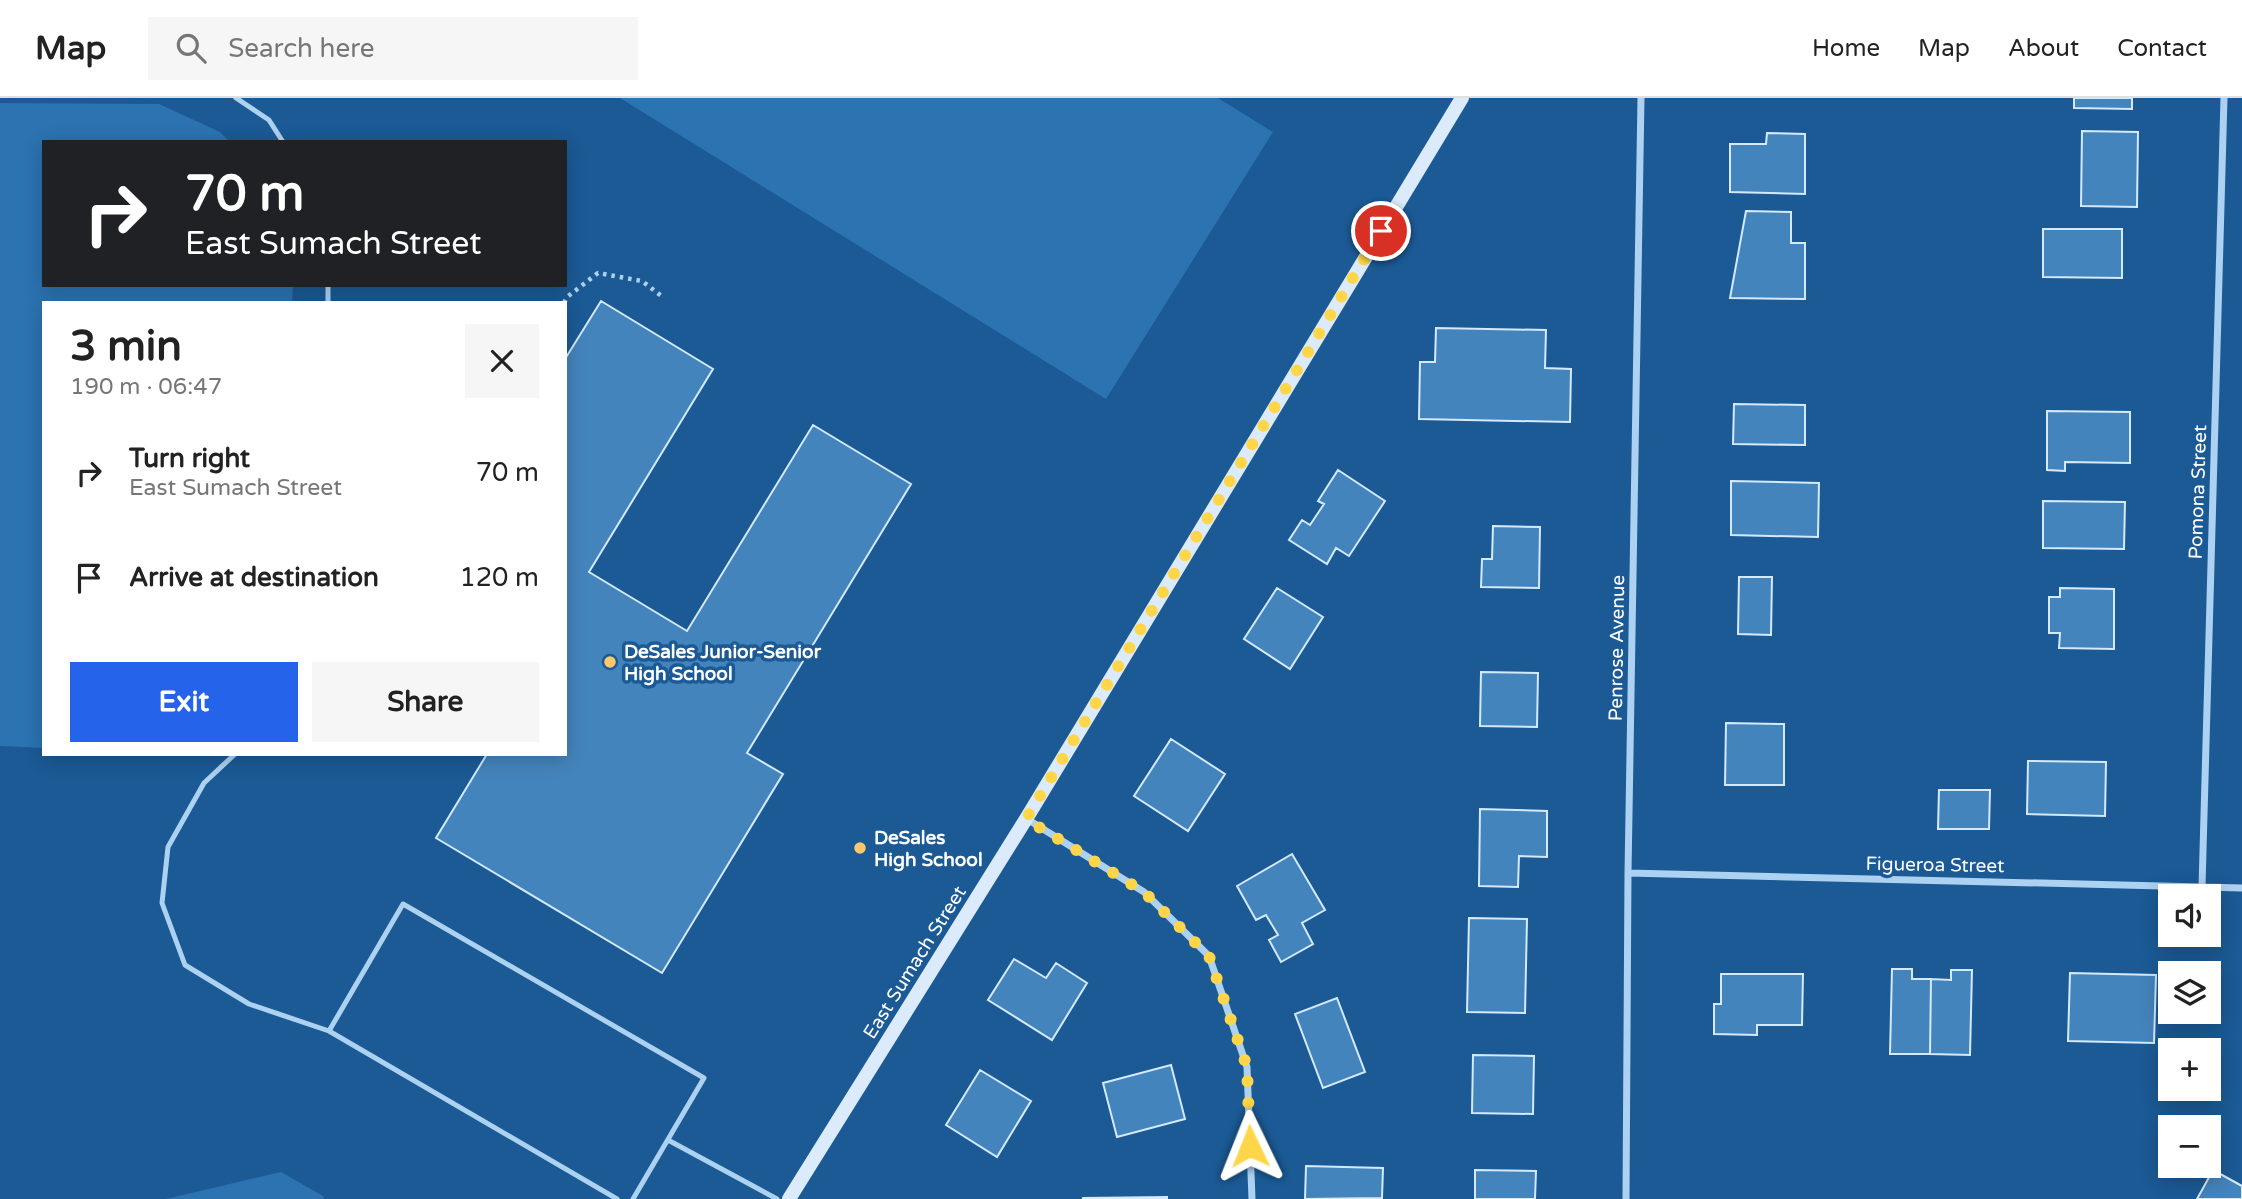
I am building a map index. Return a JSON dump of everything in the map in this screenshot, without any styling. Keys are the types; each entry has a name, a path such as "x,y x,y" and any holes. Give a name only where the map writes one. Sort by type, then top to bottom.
{"street":[{"name":"East Sumach Street","path":"789,1199 1026,819 1462,98"},
{"name":"Penrose Avenue","path":"1626,1199 1628,873 1641,98"},
{"name":"Pomona Street","path":"2202,884 2224,98"},
{"path":"1026,819 1144,892 1209,956 1247,1067 1251,1199"},
{"name":"Figueroa Street","path":"1628,873 2158,886"},
{"name":"Figueroa Street","path":"2221,887 2242,888"}],"lane":[{"path":"236,98 269,120 282,140"},
{"path":"233,756 204,783 168,847 162,903 185,964 249,1004 329,1031 617,1199"},
{"path":"329,1031 403,904 704,1078 634,1199"},
{"path":"668,1140 777,1199"}],"path":[{"path":"565,301 598,273 642,281 664,298"}],"shaded area":[{"path":"620,98 1218,98 1273,132 1106,399"},
{"path":"0,103 159,104 220,132 228,140 42,140 42,287 293,287 292,301 42,301 42,748 0,746"},
{"path":"281,1172 324,1199 166,1199"}],"building":[{"path":"2074,98 2132,98 2132,109 2074,108"},
{"path":"2082,131 2138,132 2137,207 2081,206"},
{"path":"1767,133 1805,134 1805,194 1730,192 1730,144 1766,144"},
{"path":"1746,211 1791,212 1791,243 1805,243 1805,299 1730,298"},
{"path":"2043,229 2122,229 2122,278 2043,277"},
{"path":"601,301 713,369 589,572 687,631 813,425 911,484 747,753 783,774 662,973 436,838 486,756 567,756 567,356"},
{"path":"1436,328 1546,330 1545,368 1571,369 1570,422 1419,419 1420,362 1435,362"},
{"path":"1734,404 1805,405 1805,445 1733,444"},
{"path":"2047,411 2130,412 2130,463 2065,462 2065,471 2047,470"},
{"path":"1338,470 1385,501 1349,556 1336,548 1327,564 1289,540 1302,520 1310,525 1324,504 1318,501"},
{"path":"1731,481 1819,483 1818,537 1731,535"},
{"path":"2043,501 2125,502 2124,549 2043,548"},
{"path":"1493,526 1540,527 1539,588 1481,587 1482,559 1492,559"},
{"path":"1739,577 1772,577 1771,635 1738,634"},
{"path":"1277,588 1323,617 1290,669 1244,639"},
{"path":"2060,588 2114,589 2114,649 2059,648 2060,633 2049,633 2049,597 2060,597"},
{"path":"1481,672 1538,673 1537,727 1480,726"},
{"path":"1726,723 1784,724 1784,785 1725,785"},
{"path":"1171,739 1225,774 1188,831 1134,796"},
{"path":"2028,761 2106,762 2105,816 2027,814"},
{"path":"1939,790 1990,790 1989,829 1938,829"},
{"path":"1480,809 1547,811 1547,857 1519,856 1518,887 1479,886"},
{"path":"1292,854 1325,910 1302,923 1313,944 1281,962 1269,940 1278,935 1266,915 1256,920 1237,886"},
{"path":"1469,918 1527,919 1525,1013 1467,1012"},
{"path":"1014,959 1046,978 1056,963 1087,983 1052,1040 988,1000"},
{"path":"1892,969 1912,969 1912,979 1931,979 1930,1054 1890,1054"},
{"path":"1951,970 1972,970 1970,1055 1930,1054 1931,979 1951,980"},
{"path":"2070,973 2156,975 2154,1043 2068,1041"},
{"path":"1721,974 1803,974 1802,1025 1757,1025 1757,1035 1714,1034 1714,1004 1721,1004"},
{"path":"1337,998 1365,1072 1323,1088 1295,1014"},
{"path":"1473,1055 1534,1056 1533,1114 1472,1113"},
{"path":"1171,1065 1185,1119 1117,1137 1103,1083"},
{"path":"980,1070 1031,1101 997,1157 946,1125"},
{"path":"1306,1166 1383,1168 1382,1198 1305,1199"},
{"path":"1475,1170 1536,1171 1535,1199 1475,1199"},
{"path":"2221,1174 2242,1186 2242,1199 2197,1199 2209,1178 2221,1178"},
{"path":"1083,1198 1167,1199 1083,1199"}],"place":[{"name":"DeSales Junior-Senior High School","path":"610,662"},
{"name":"DeSales High School","path":"860,848"}],"route":[{"path":"1250,1146 1247,1067 1209,956 1144,892 1026,819 1381,231"}]}
